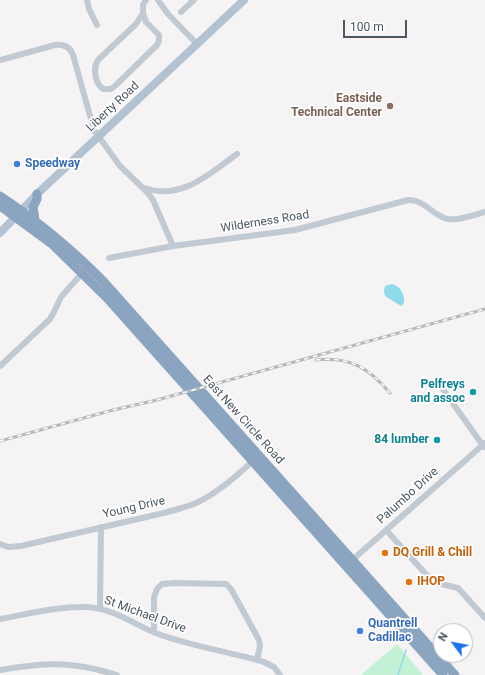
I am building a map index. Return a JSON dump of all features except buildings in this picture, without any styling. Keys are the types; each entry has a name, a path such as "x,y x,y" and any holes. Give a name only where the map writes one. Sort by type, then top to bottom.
{"highway":[{"path":"35,220 33,207 37,199 37,194"},
{"name":"East New Circle Road","path":"0,196 53,245 85,270"},
{"name":"East New Circle Road","path":"0,206 35,220 61,240 107,298 256,459 349,563 455,675"},
{"name":"East New Circle Road","path":"349,563 443,675"}],"main road":[{"name":"Liberty Road","path":"0,233 37,194 244,0"}],"street":[{"path":"87,0 97,25"},
{"path":"143,13 136,24 99,59 95,65 99,84 103,89 111,89 116,85 158,45 159,35 146,22 143,13 146,0"},
{"path":"158,0 168,14 197,44"},
{"path":"181,12 194,0"},
{"path":"0,60 56,45 63,45 69,48 73,55 94,130 120,166 153,200 173,246"},
{"path":"142,187 166,192 190,186 237,154"},
{"name":"Wilderness Road","path":"109,258 173,246 295,230 408,200 417,201 440,216 448,219 460,218 485,212"},
{"path":"0,366 50,319 60,297 85,270"},
{"path":"437,381 484,445"},
{"name":"Palumbo Drive","path":"349,563 484,445"},
{"name":"Young Drive","path":"0,544 8,547 20,546 168,512 195,503 218,491 256,459"},
{"path":"100,609 101,527"},
{"path":"386,530 433,582 458,588 485,618"},
{"path":"154,632 154,597 157,589 162,584 226,584 231,589 259,640 260,646 257,660"},
{"name":"St Michael Drive","path":"0,619 68,608 100,609 121,615 166,637 272,665 280,675"},
{"path":"0,670 42,664 63,663 91,667 117,675"}],"green space":[{"path":"397,644 423,675 361,675"}],"water":[{"path":"392,284 400,289 403,294 404,303 401,306 385,296 385,286"}],"waterway":[{"path":"398,675 406,650"}],"railway":[{"path":"0,441 113,410 157,400 485,309"},
{"path":"316,360 339,360 358,366 374,377 390,393"}],"place":[{"name":"Eastside Technical Center","path":"390,106"},
{"name":"Speedway","path":"17,164"},
{"name":"Pelfreys and assoc","path":"473,392"},
{"name":"84 lumber","path":"437,440"},
{"name":"DQ Grill & Chill","path":"385,553"},
{"name":"IHOP","path":"409,582"},
{"name":"Quantrell Cadillac","path":"360,631"}]}
